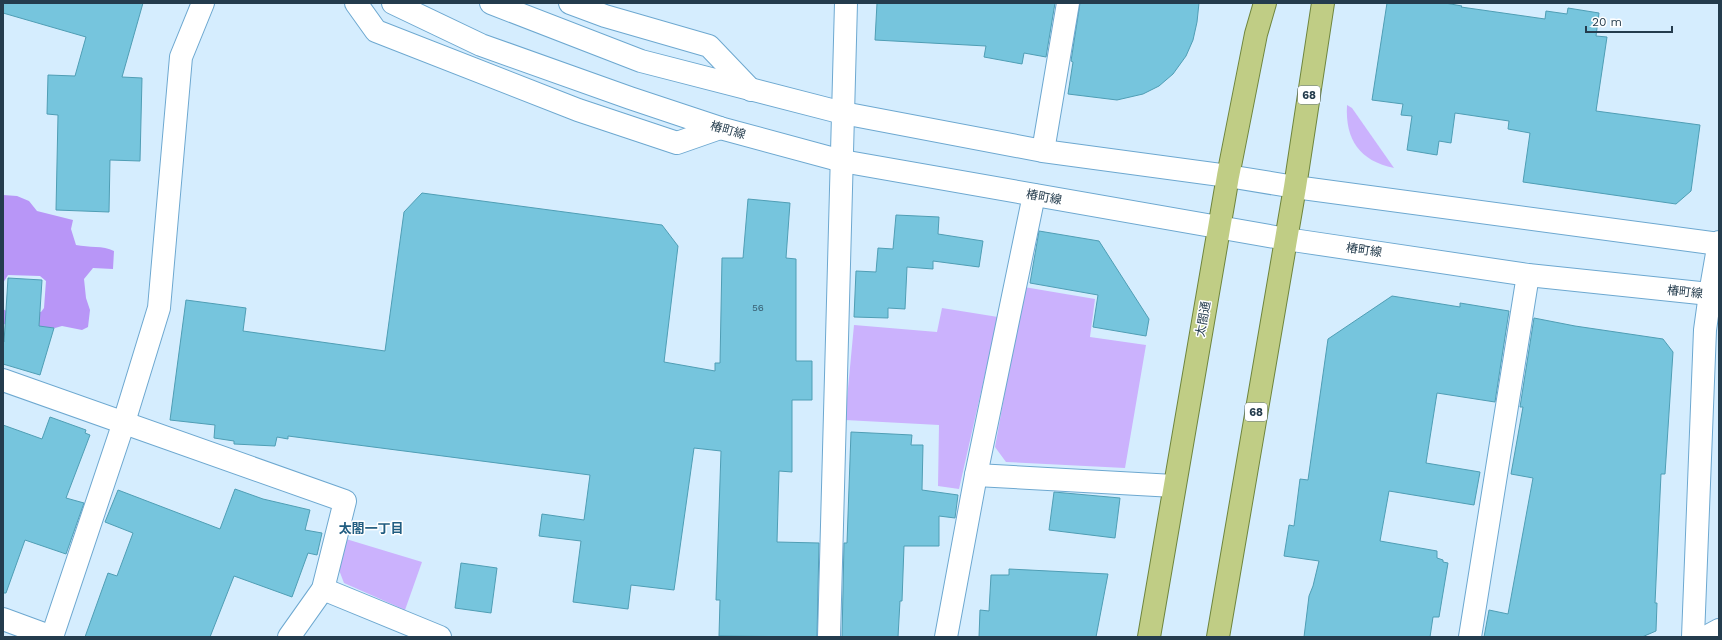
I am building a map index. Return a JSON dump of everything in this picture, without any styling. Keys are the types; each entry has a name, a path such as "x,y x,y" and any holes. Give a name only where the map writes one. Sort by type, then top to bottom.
{"main road":[{"name":"太閤通","path":"1149,637 1228,176 1256,34 1265,3"},
{"name":"68","path":"1218,637 1295,187 1323,3"}],"street":[{"path":"3,619 52,637 124,422 159,308 181,57 203,3"},
{"path":"356,3 376,31 578,110 677,143 720,128"},
{"name":"椿町線","path":"393,3 481,45 622,96 720,128 842,161 1286,239 1528,275 1715,295"},
{"path":"492,3 641,60 843,113 1043,151 1228,176 1295,187 1719,243 1715,295 1705,330 1693,637"},
{"path":"570,3 605,16 709,46 751,90"},
{"path":"829,637 846,3"},
{"path":"1043,151 1068,3"},
{"path":"946,637 976,475 1034,195"},
{"path":"1470,637 1528,275"},
{"path":"3,380 345,501 323,589 289,637"},
{"path":"976,475 1174,486"},
{"path":"323,589 440,637"},
{"path":"1706,637 1719,630"}],"shaded area":[{"path":"1347,105 1352,108 1394,168 1382,165 1372,160 1357,147 1349,129"},
{"path":"3,195 17,196 29,201 37,211 73,220 71,229 76,245 105,248 114,251 113,269 93,268 84,279 86,298 90,310 88,327 82,330 62,326 48,330 3,324 3,309 8,312 41,312 44,308 46,281 40,276 8,275 3,283"},
{"path":"1024,287 1095,299 1090,337 1146,345 1125,468 1006,462 995,447"},
{"path":"942,308 998,317 959,489 938,486 939,425 845,420 854,325 937,332"},
{"path":"346,539 422,562 405,610 344,583 339,570"}],"building":[{"path":"3,3 143,3 122,77 142,78 140,161 110,160 109,212 56,210 58,115 47,114 48,75 75,76 86,37 3,13"},
{"path":"877,3 1055,3 1046,57 1024,53 1022,64 984,57 986,46 875,40"},
{"path":"1080,3 1199,3 1193,40 1186,56 1173,74 1159,86 1143,94 1117,100 1068,94 1073,62 1071,61"},
{"path":"1387,3 1445,3 1462,6 1461,7 1545,19 1546,11 1567,14 1568,8 1599,13 1596,36 1607,37 1596,111 1700,125 1691,191 1676,204 1523,182 1530,133 1508,129 1509,121 1455,113 1451,143 1439,141 1437,155 1407,150 1412,116 1401,115 1403,104 1372,100"},
{"path":"422,193 662,225 678,246 664,362 715,371 715,363 720,363 722,258 743,258 748,199 790,203 786,258 796,259 796,361 812,361 812,400 792,400 792,472 779,471 777,542 819,543 817,637 719,636 720,600 716,600 721,451 694,448 674,590 631,585 628,609 573,602 581,541 539,536 542,514 584,520 590,475 288,436 288,439 277,437 275,446 234,444 234,441 214,438 215,425 170,420 186,300 246,308 243,331 385,351 404,212"},
{"path":"896,215 939,217 938,234 983,241 979,267 933,261 933,269 907,267 905,309 888,308 888,318 854,317 856,271 876,272 878,248 893,249"},
{"path":"1039,231 1099,241 1149,319 1146,336 1093,327 1098,295 1030,283"},
{"path":"8,278 42,280 39,326 54,328 40,375 3,364 3,341 4,342"},
{"path":"1392,296 1460,307 1460,303 1509,311 1495,402 1437,393 1426,463 1480,472 1474,505 1389,491 1380,541 1437,551 1437,558 1448,563 1439,617 1433,617 1430,637 1304,637 1309,596 1319,561 1284,556 1289,525 1294,526 1300,479 1308,480 1328,339"},
{"path":"1534,318 1575,326 1663,339 1673,352 1665,474 1661,474 1655,603 1657,603 1656,631 1642,637 1484,637 1489,610 1508,614 1533,478 1511,474 1523,407 1520,407"},
{"path":"50,417 86,430 85,433 90,435 66,498 84,503 66,554 25,540 6,593 3,593 3,425 42,439"},
{"path":"851,432 912,435 911,445 923,445 922,490 958,495 955,518 939,516 939,546 904,546 902,601 900,601 898,637 842,637 844,543 847,543"},
{"path":"235,489 263,499 310,510 305,530 322,533 317,555 308,553 292,597 234,576 210,637 85,637 108,573 117,576 133,533 105,522 118,490 220,529"},
{"path":"1054,492 1120,498 1115,538 1049,530"},
{"path":"461,563 497,568 491,613 455,608"},
{"path":"1009,569 1108,574 1096,637 979,637 980,610 989,611 991,575 1009,575"}],"district":[{"name":"太閤一丁目","path":"371,528"}]}
